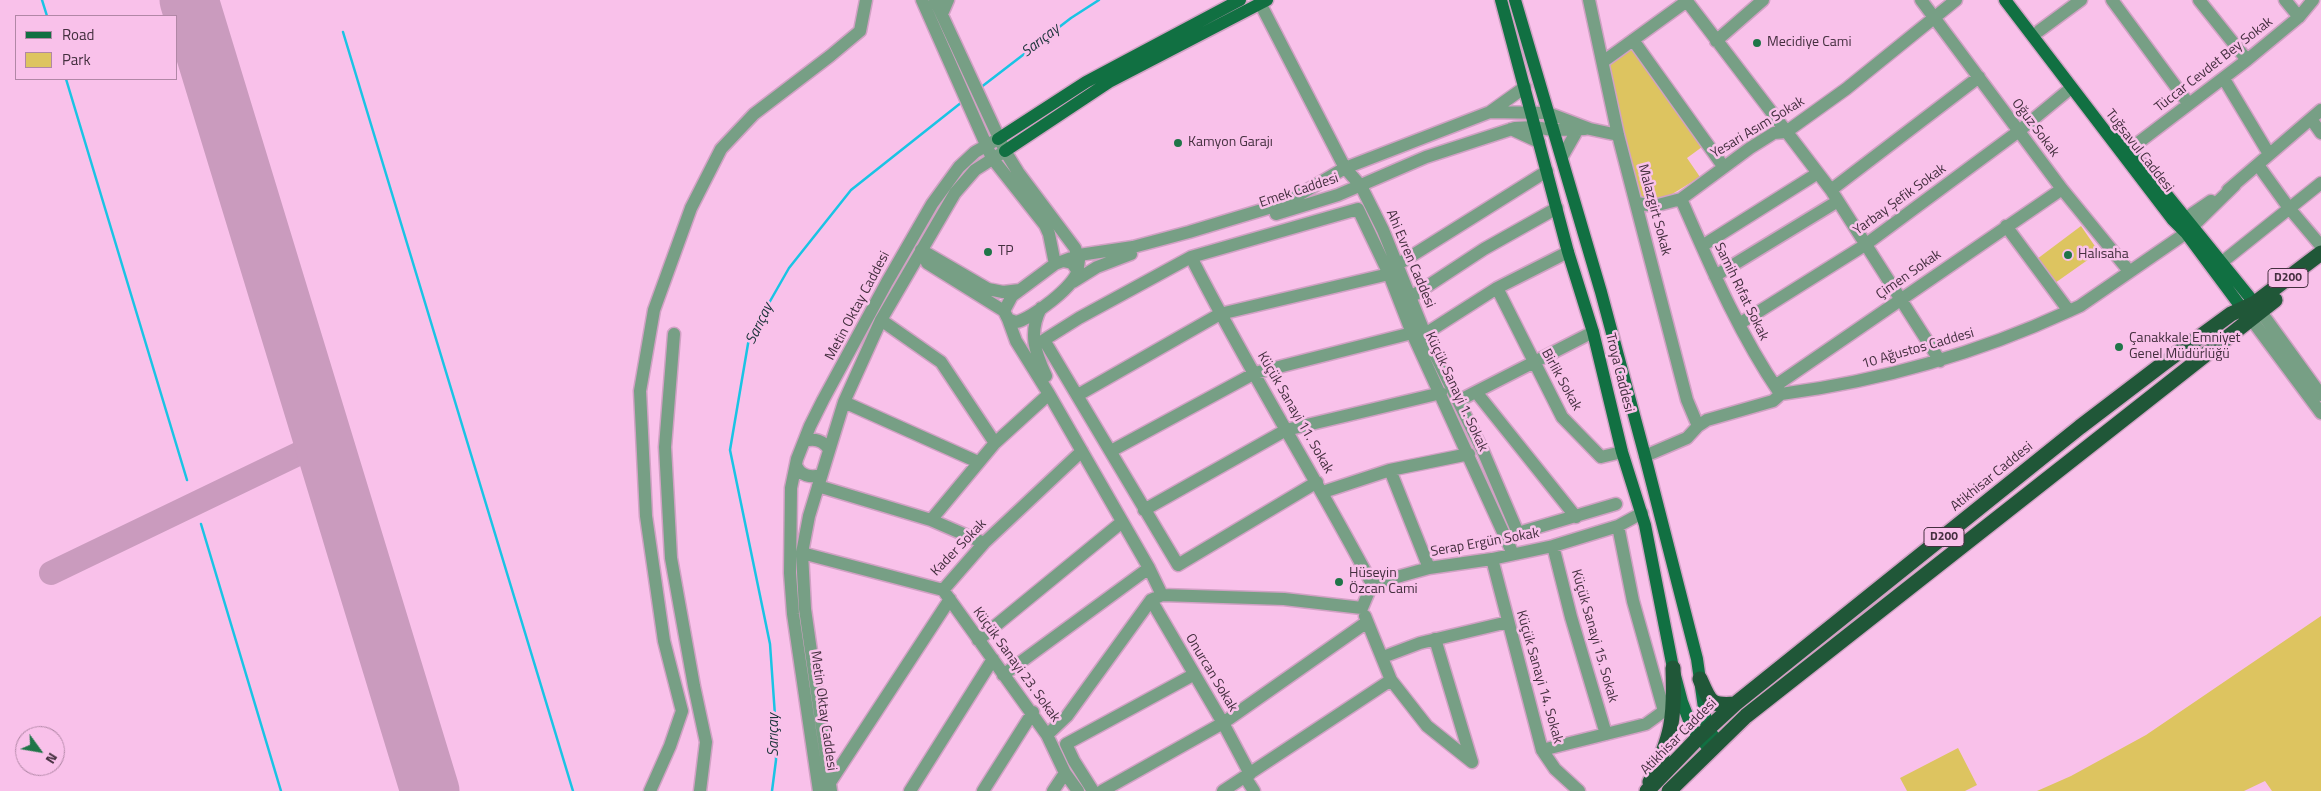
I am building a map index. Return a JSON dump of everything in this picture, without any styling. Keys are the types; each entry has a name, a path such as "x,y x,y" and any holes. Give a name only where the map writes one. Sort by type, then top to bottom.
{"highway":[{"name":"D200","path":"1669,791 1714,746 1762,704 2252,311 2321,253"},
{"name":"D200","path":"2252,311 2321,265"},
{"name":"Atikhisar Caddesi","path":"1646,791 1736,704 2080,427 2164,363 2252,311"},
{"path":"1646,791 1664,752 1672,726 1675,704 1674,668"},
{"path":"1700,679 1708,699 1717,705 1736,704"}],"main road":[{"name":"Metin Oktay Caddesi","path":"997,136 1086,82 1240,0"},
{"name":"Troya Caddesi","path":"1501,0 1568,252 1593,332 1622,452 1642,513 1682,702 1703,734 1714,746"},
{"name":"Troya Caddesi","path":"1515,0 1601,292 1695,649 1700,679 1703,734"},
{"name":"Tuğsavul Caddesi","path":"2005,0 2173,220 2188,226 2252,311"},
{"path":"2015,0 2188,226 2221,263 2252,311"},
{"name":"Metin Oktay Caddesi","path":"1005,151 1109,82 1264,2"}],"street":[{"path":"650,791 670,746 682,711 664,641 646,516 640,391 654,310 691,208 721,149 754,114 860,31 866,0"},
{"path":"922,0 937,18 1005,151 1018,172 1075,248 1077,256 1075,278"},
{"path":"935,0 937,18 992,158 1045,225 1059,263 1072,263 1077,270 1075,278"},
{"path":"937,18 948,0"},
{"name":"Malazgirt Sokak","path":"1589,0 1604,61 1618,135 1687,400 1698,426"},
{"path":"1604,61 1686,0 1831,190 1899,300 1940,361"},
{"path":"1716,41 1763,0"},
{"name":"Oğuz Sokak","path":"1922,0 2062,189 2129,271"},
{"name":"Yesari Asım Sokak","path":"1637,204 1654,206 1681,199 1723,166 1774,133 1786,132 1846,89 1956,0"},
{"path":"2039,31 2081,0"},
{"path":"2112,0 2188,104"},
{"path":"2199,0 2247,60"},
{"path":"2285,0 2299,18"},
{"name":"Tüccar Cevdet Bey Sokak","path":"2130,149 2224,79 2299,18 2313,0"},
{"name":"Ahi Evren Caddesi","path":"1264,2 1345,168 1361,186 1393,270 1411,297 1425,334 1483,451 1518,533 1576,517"},
{"path":"1633,40 1723,166"},
{"path":"1831,190 1979,77"},
{"path":"2224,79 2269,154"},
{"path":"1490,112 1525,87"},
{"name":"Yarbay Şefik Sokak","path":"1739,324 1865,245 2019,132 2071,88"},
{"name":"10 Ağustos Caddesi","path":"1645,456 1687,438 1698,426 1707,420 1773,401 1778,390 1842,385 1940,361 2080,306 2188,226 2321,110"},
{"name":"Emek Caddesi","path":"1490,112 1548,113 1584,129 1552,130 1534,127 1510,129 1426,157 1361,186 1272,216 1124,255 1075,278 1041,308 1020,321 1012,321 1006,315 1009,298 1059,263 1077,256 1142,244 1285,203 1345,168 1490,112"},
{"path":"2311,118 2321,133"},
{"path":"1510,129 1539,142"},
{"path":"1562,157 1584,129 1618,135"},
{"name":"Metin Oktay Caddesi","path":"819,791 793,614 790,574 791,488 796,465 810,426 887,282 932,204 959,167 975,152 997,136"},
{"name":"Metin Oktay Caddesi","path":"831,786 805,609 802,553 809,516 844,402 881,320 955,193 975,170 1005,151"},
{"path":"2258,165 2289,208 2321,246"},
{"path":"1078,395 1220,314 1393,270 1548,171"},
{"path":"1702,246 1818,173"},
{"path":"2221,263 2321,183"},
{"name":"Çimen Sokak","path":"1778,390 1899,300 2062,189"},
{"name":"Samih Rıfat Sokak","path":"1681,199 1715,276 1756,359 1778,390"},
{"path":"1715,276 1838,201"},
{"path":"1411,297 1484,249 1556,208"},
{"name":"Küçük Sanayi 1. Sokak","path":"1191,257 1358,209 1393,270 1412,333 1513,554"},
{"path":"2006,226 2069,311"},
{"path":"1425,334 1497,288 1568,252"},
{"path":"919,253 988,289 1003,292 1020,290"},
{"path":"919,253 1006,315 1016,341 1049,394"},
{"path":"1191,257 1044,340 1178,565 1320,487 1468,454"},
{"name":"Küçük Sanayi 11. Sokak","path":"1191,257 1220,314 1320,487 1372,584"},
{"name":"Birlik Sokak","path":"1497,288 1562,417 1602,457 1622,452"},
{"path":"1041,308 1035,323 1033,341 1038,359 1048,380 1049,394"},
{"path":"2252,311 2321,396"},
{"path":"2252,311 2321,413"},
{"path":"881,320 941,362 995,443"},
{"path":"1458,401 1534,364 1593,332"},
{"path":"1111,451 1255,373 1412,333"},
{"path":"674,334 665,447 671,558 706,742 700,791"},
{"path":"1476,392 1576,517 1616,504"},
{"path":"1144,510 1286,430 1441,393"},
{"path":"931,520 995,443 1049,394"},
{"name":"Onurcan Sokak","path":"1049,394 1149,568 1156,598 1193,675 1223,723 1254,791"},
{"path":"844,402 978,462"},
{"path":"804,441 816,439 827,445 829,450"},
{"name":"Kader Sokak","path":"802,553 946,595 984,543 1082,451"},
{"path":"796,465 801,473 806,476 931,520 984,543"},
{"path":"1390,470 1429,568"},
{"name":"Serap Ergün Sokak","path":"1372,584 1429,568 1492,559 1553,546 1618,526 1642,513"},
{"path":"978,640 1122,522"},
{"path":"1542,750 1646,724 1664,711 1633,601 1618,526"},
{"name":"Küçük Sanayi 15. Sokak","path":"1553,546 1570,617 1606,734"},
{"name":"Küçük Sanayi 14. Sokak","path":"1492,559 1542,750 1555,769 1580,791"},
{"path":"1004,675 1149,568"},
{"path":"1372,584 1362,608 1391,680 1428,726 1472,762 1436,639"},
{"path":"831,786 946,595"},
{"name":"Küçük Sanayi 23. Sokak","path":"946,595 1033,712 1047,735 1067,716 1156,598"},
{"path":"1156,598 1284,599 1362,608"},
{"path":"1102,791 1223,723 1368,622"},
{"path":"1383,657 1436,639 1508,622"},
{"path":"910,791 993,659"},
{"path":"1093,791 1074,761 1066,744 1193,675"},
{"path":"1223,791 1391,680"},
{"path":"982,791 1033,712"},
{"path":"1047,735 1065,773 1078,791"},
{"path":"1054,791 1065,773"}],"green space":[{"path":"1630,46 1702,147 1687,158 1700,177 1664,199 1646,200 1637,193 1608,64"},
{"name":"Halısaha","path":"2081,226 2099,252 2055,283 2037,259"},
{"path":"2321,616 2321,791 2272,791 2265,781 2244,791 2037,791 2071,776 2146,735"},
{"path":"1958,748 1977,785 1965,791 1907,791 1900,778"}],"waterway":[{"path":"42,0 47,15"},
{"name":"Sarıçay","path":"980,88 1071,18 1099,0"},
{"path":"343,32 573,791"},
{"path":"66,80 187,480"},
{"name":"Sarıçay","path":"772,791 776,760 776,730 770,644 730,450 749,338 789,268 851,190 962,102"},
{"path":"201,524 281,791"}],"taxiway":[{"path":"195,21 203,0"},
{"path":"51,573 323,442"}],"runway":[{"path":"189,0 430,791"}],"place":[{"name":"Mecidiye Cami","path":"1757,43"},
{"name":"Kamyon Garajı","path":"1178,143"},
{"name":"TP","path":"988,252"},
{"name":"Halısaha","path":"2068,255"},
{"name":"Çanakkale Emniyet Genel Müdürlüğü","path":"2119,347"},
{"name":"Hüseyin Özcan Cami","path":"1339,582"}]}
